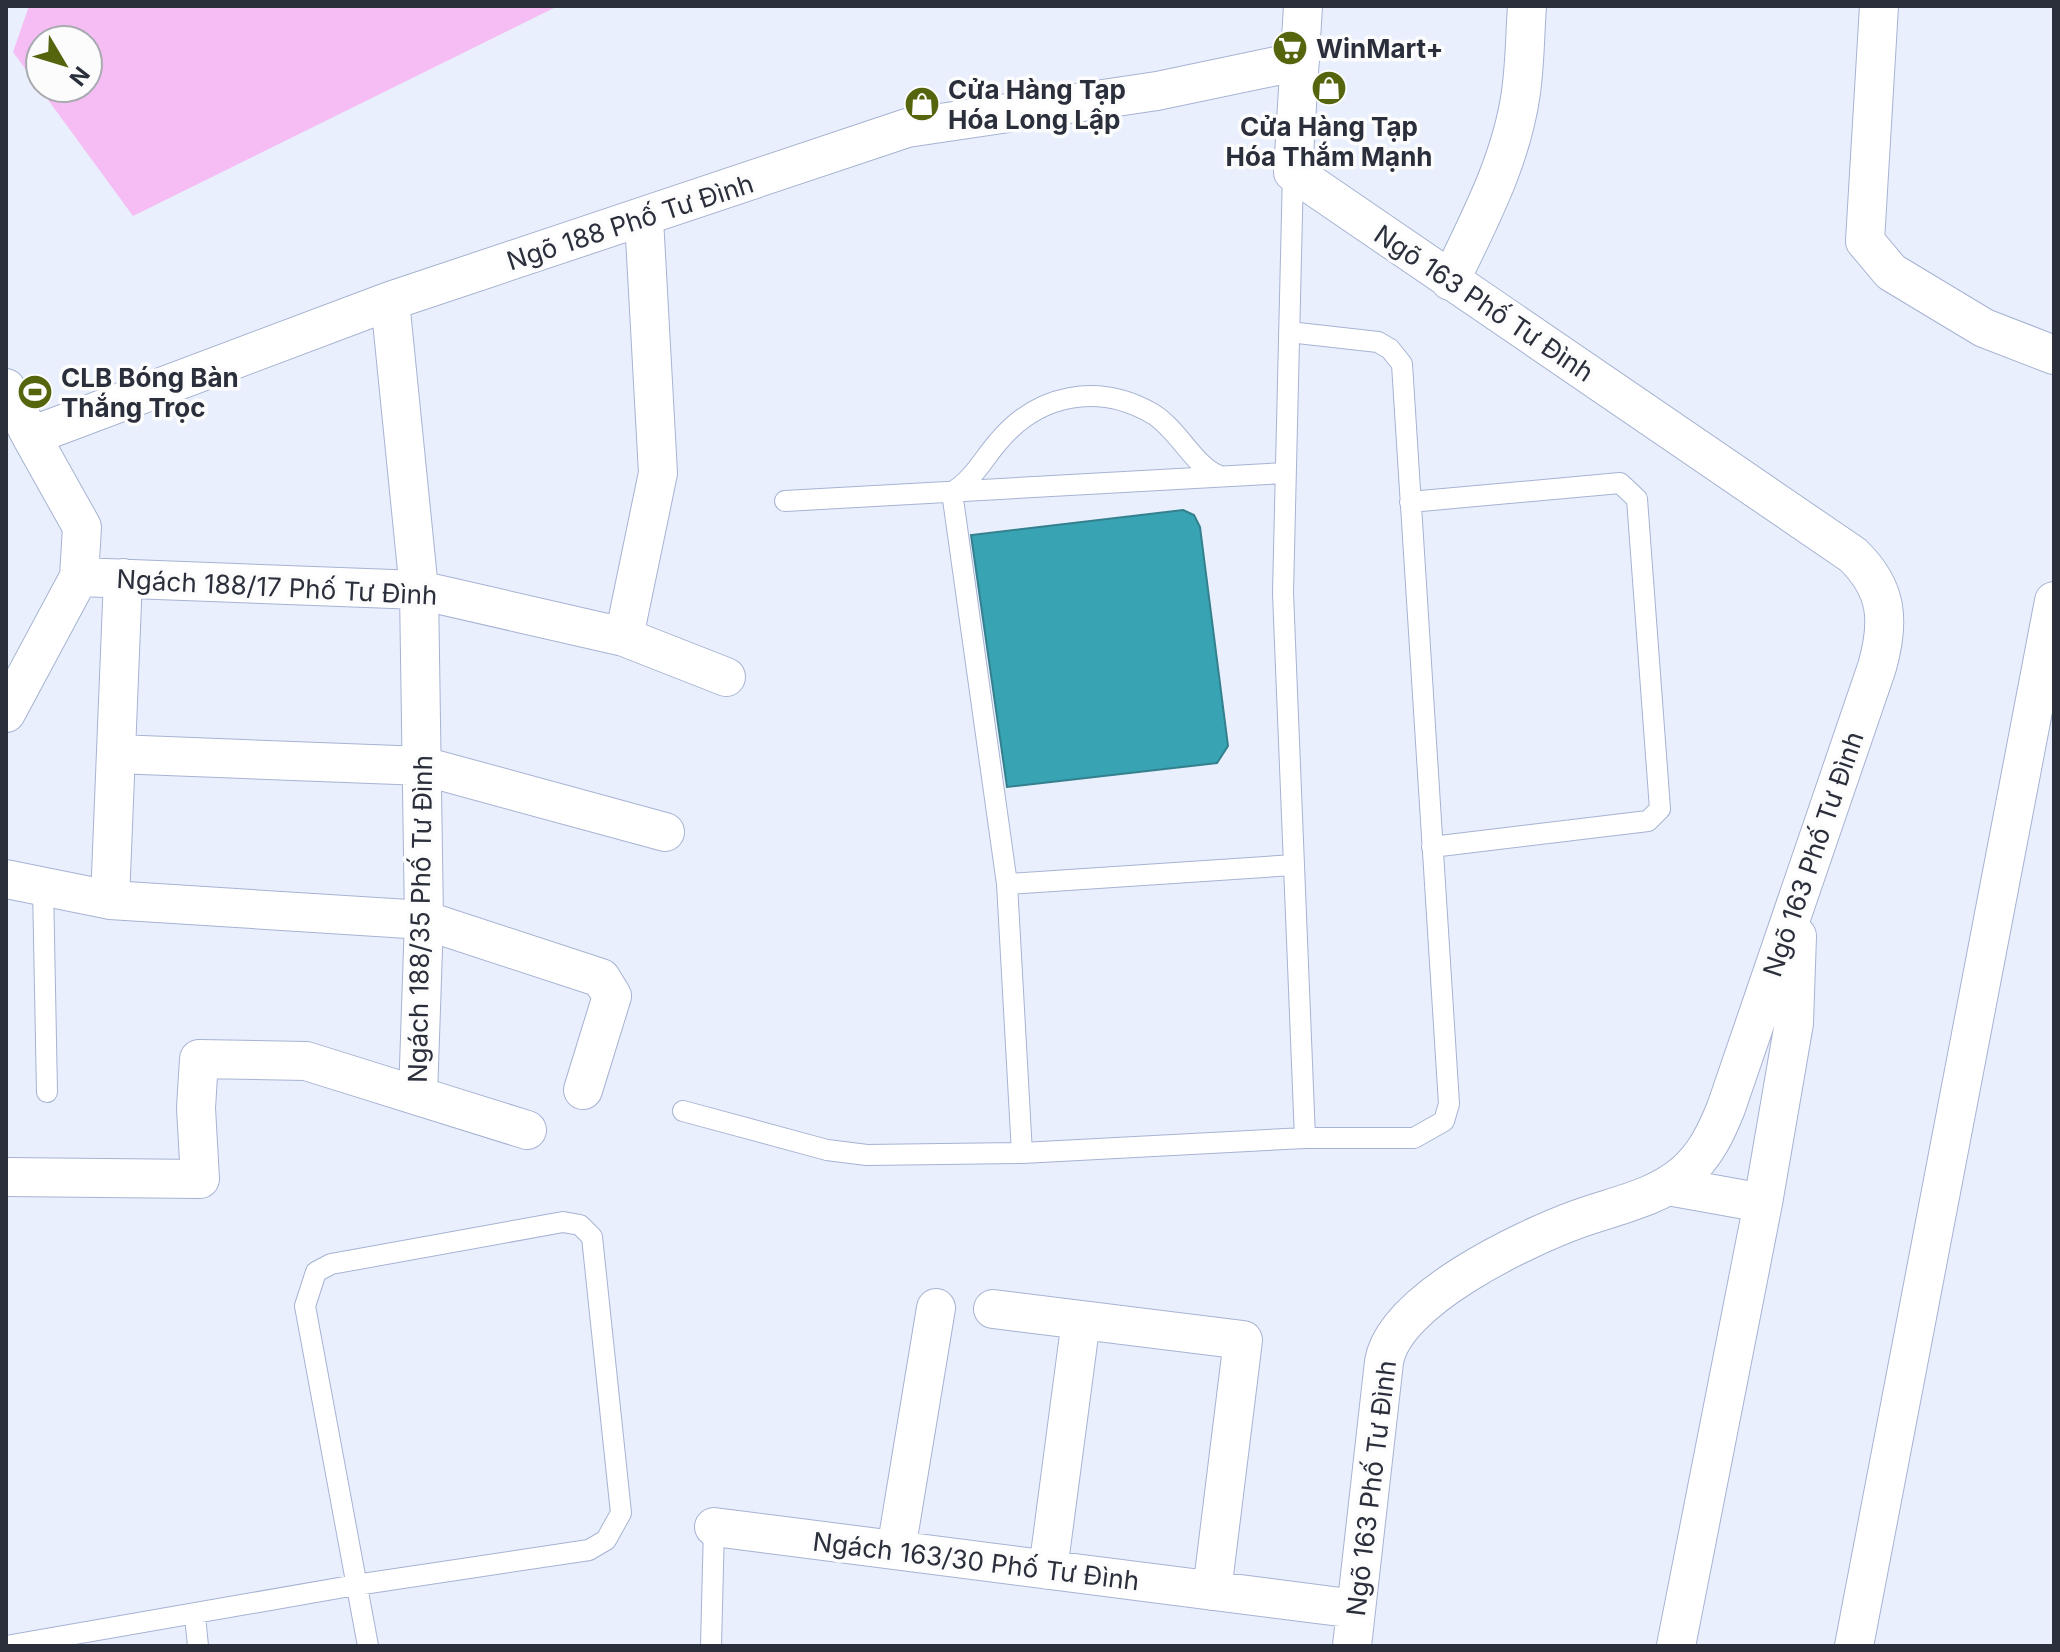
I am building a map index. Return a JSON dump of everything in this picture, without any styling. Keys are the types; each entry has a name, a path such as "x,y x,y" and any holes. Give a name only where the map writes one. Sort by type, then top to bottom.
{"street":[{"path":"1293,172 1303,6"},
{"path":"1450,281 1481,217 1506,154 1521,93 1527,6"},
{"path":"1879,6 1865,241 1891,272 1984,328 2054,355"},
{"name":"Ngõ 188 Phố Tư Đình","path":"31,436 390,301 644,219 907,128 1157,91 1300,61"},
{"name":"Ngõ 163 Phố Tư Đình","path":"1293,172 1853,555 1880,589 1885,607 1883,647 1719,1126 1698,1161 1668,1186 1576,1219 1499,1256 1429,1299 1399,1324 1391,1337 1384,1362 1352,1646"},
{"path":"624,637 658,473 644,219"},
{"name":"Ngách 188/35 Phố Tư Đình","path":"6,1177 200,1179 196,1108 199,1059 306,1061 418,1096 424,920 419,590 390,301"},
{"path":"6,388 82,527 79,577 6,713"},
{"name":"Ngách 188/17 Phố Tư Đình","path":"79,577 419,590 624,637 726,677"},
{"path":"110,900 123,578"},
{"path":"1854,1646 2054,601"},
{"path":"116,754 423,766 665,832"},
{"path":"6,879 110,900 424,920 601,978 612,996 583,1090"},
{"path":"1676,1646 1763,1203 1794,1023 1798,896"},
{"path":"418,1096 527,1130"},
{"path":"1668,1186 1763,1203"},
{"path":"896,1550 936,1308"},
{"path":"993,1309 1243,1340 1212,1591"},
{"path":"1048,1570 1081,1320"},
{"name":"Ngách 163/30 Phố Tư Đình","path":"714,1527 1356,1609"}],"lane":[{"path":"1293,172 1283,593 1305,1138"},
{"path":"683,1111 827,1150 867,1155 1022,1153 1305,1138 1414,1138 1444,1121 1449,1104 1402,364 1390,349 1378,342 1289,332"},
{"path":"952,492 1027,414 1049,401 1073,396 1117,399 1152,414 1179,435 1205,468 1220,476"},
{"path":"785,501 1285,473"},
{"path":"1410,502 1620,483 1637,499 1660,809 1648,821 1432,847"},
{"path":"952,492 1007,884 1022,1153"},
{"path":"1007,884 1294,865"},
{"path":"43,886 47,1092"},
{"path":"6,1646 195,1616 356,1585 589,1550 606,1540 617,1526 621,1513 592,1237 580,1225 563,1222 331,1264 316,1272 305,1306 356,1585 368,1646"},
{"name":"Ngách 163/30 Phố Tư Đình","path":"711,1646 714,1527"},
{"path":"195,1616 198,1646"}],"shaded area":[{"path":"29,6 558,6 133,216 51,104 104,104 104,24 24,24 24,67 13,52"}],"water":[{"path":"1183,510 1194,515 1200,527 1228,746 1217,763 1007,787 971,535"}],"place":[{"name":"WinMart+","path":"1290,48"},
{"name":"Cửa Hàng Tạp Hóa Thắm Mạnh","path":"1329,88"},
{"name":"Cửa Hàng Tạp Hóa Long Lập","path":"922,104"},
{"name":"CLB Bóng Bàn Thắng Trọc","path":"35,392"}]}
